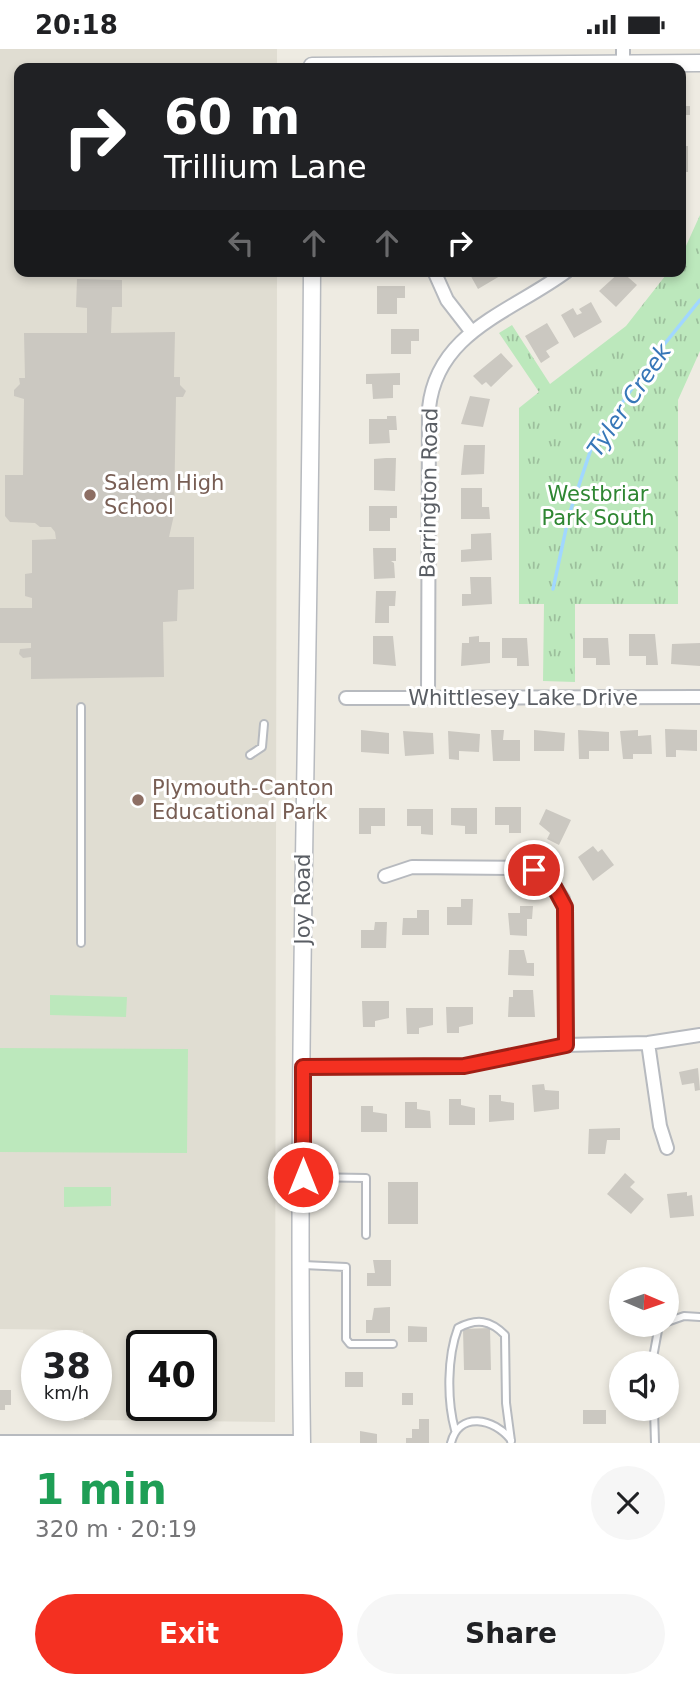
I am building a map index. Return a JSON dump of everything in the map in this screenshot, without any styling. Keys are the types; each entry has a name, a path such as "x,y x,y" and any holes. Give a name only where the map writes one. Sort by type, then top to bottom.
{"street":[{"path":"490,63 623,60 700,63"},
{"name":"Joy Road","path":"302,1442 303,1067 312,277"},
{"path":"437,277 447,300 471,331"},
{"name":"Barrington Road","path":"428,698 430,395 442,364 471,331 557,277"},
{"name":"Whittlesey Lake Drive","path":"346,698 700,697"},
{"path":"385,876 412,867 523,867 551,881 563,899 566,914 566,1045"},
{"path":"303,1067 464,1066 566,1045 648,1043 700,1035"},
{"path":"648,1043 660,1126 667,1148"},
{"path":"0,1442 302,1442"}],"lane":[{"path":"81,708 81,943"},
{"path":"250,755 262,747 264,724"},
{"path":"303,1177 366,1178 366,1235"},
{"path":"303,1265 346,1267 346,1339 351,1344 393,1344"},
{"path":"679,1318 700,1317"},
{"path":"452,1443 455,1430 450,1415 453,1343 458,1328 470,1321 483,1321 505,1335 506,1403 512,1442"},
{"path":"654,1421 655,1443"},
{"path":"455,1430 461,1424 487,1423 498,1427 512,1442"}],"shaded area":[{"name":"Plymouth-Canton Educational Park","path":"0,49 277,49 277,63 14,63 14,277 277,277 275,1422 180,1421 217,1421 217,1330 126,1330 126,1420 112,1420 112,1330 0,1329"}],"green space":[{"name":"Westbriar Park South","path":"700,215 700,351 678,400 678,604 575,604 575,682 543,681 544,604 519,604 519,408 539,392 499,333 512,325 550,384 626,326 664,277 686,277 686,246"},
{"path":"50,995 127,997 126,1017 50,1015"},
{"path":"0,1048 188,1049 187,1153 0,1152"},
{"path":"64,1187 111,1187 111,1206 64,1207"}],"building":[{"path":"686,106 690,106 690,115 686,115"},
{"path":"686,146 688,146 686,172"},
{"path":"471,277 498,277 478,289"},
{"path":"614,277 628,277 637,285 616,307 599,291"},
{"name":"Salem High School","path":"77,279 122,280 122,307 112,307 111,333 175,332 174,377 180,377 180,385 186,391 183,397 176,397 174,515 169,537 194,537 194,589 178,590 177,621 163,622 164,677 31,679 31,657 23,658 19,654 20,649 31,648 31,643 0,643 0,608 32,608 32,598 25,596 25,574 32,573 32,540 56,539 51,527 10,522 5,516 5,475 23,475 24,399 14,396 14,390 20,384 19,378 25,378 24,333 87,333 87,308 76,307"},
{"path":"377,286 405,286 405,298 397,298 397,314 377,314"},
{"path":"591,302 602,322 574,338 561,315 573,308 577,315 582,313 579,309"},
{"path":"547,323 559,343 546,351 550,357 541,363 525,336"},
{"path":"391,329 419,329 419,341 411,341 411,354 391,354"},
{"path":"501,353 513,366 491,387 486,382 482,385 473,376"},
{"path":"400,373 400,385 393,385 393,398 373,399 372,384 366,384 366,374"},
{"path":"470,396 490,399 483,427 461,424"},
{"path":"387,416 396,416 397,430 389,430 390,443 369,444 369,419 387,419"},
{"path":"464,445 485,445 484,474 461,475"},
{"path":"396,458 395,491 374,490 374,459"},
{"path":"461,488 482,488 482,507 489,507 490,519 461,519"},
{"path":"369,506 397,506 397,518 390,518 390,531 369,531"},
{"path":"491,533 492,560 461,562 461,550 471,549 471,534"},
{"path":"373,548 396,548 396,561 391,561 394,563 395,578 374,579"},
{"path":"470,577 491,577 492,604 462,606 462,594 471,594"},
{"path":"376,591 396,591 395,606 389,606 389,623 375,623"},
{"path":"629,634 655,634 658,665 646,665 646,656 629,656"},
{"path":"373,636 393,636 396,666 373,664"},
{"path":"479,636 479,642 490,642 490,663 461,666 462,643 469,643 469,637"},
{"path":"502,638 527,638 529,666 517,666 517,658 502,658"},
{"path":"583,638 608,638 610,665 596,665 596,658 583,658"},
{"path":"700,643 700,666 671,664 672,644"},
{"path":"665,729 697,730 697,751 676,750 676,757 666,757"},
{"path":"361,730 389,733 389,754 361,752"},
{"path":"491,730 504,730 503,740 520,740 520,761 493,761"},
{"path":"534,730 565,733 564,751 534,751"},
{"path":"578,730 609,732 609,751 589,751 589,759 579,759"},
{"path":"638,730 638,736 651,735 652,754 633,754 633,759 623,759 620,731"},
{"path":"403,731 433,733 434,754 405,756"},
{"path":"448,731 480,734 479,752 459,751 459,760 449,759"},
{"path":"495,807 521,807 521,833 509,833 509,825 495,825"},
{"path":"359,808 385,808 385,826 371,826 371,834 359,834"},
{"path":"451,808 477,808 477,834 465,834 465,826 451,825"},
{"path":"407,809 433,809 433,835 421,834 421,826 407,826"},
{"path":"546,809 571,820 559,845 547,839 550,833 539,824"},
{"path":"593,846 598,852 602,849 614,865 593,881 578,857"},
{"path":"461,899 473,899 472,925 447,925 447,907 461,907"},
{"path":"520,906 533,906 532,919 527,919 527,936 510,935 508,913 520,913"},
{"path":"417,910 429,910 429,935 402,935 403,918 417,918"},
{"path":"375,922 387,922 386,948 361,948 361,930 374,930"},
{"path":"509,950 524,950 527,963 534,963 534,976 508,975"},
{"path":"513,990 533,990 535,1017 508,1017 509,997 513,997"},
{"path":"362,1001 389,1001 389,1018 375,1021 375,1027 363,1027"},
{"path":"446,1007 473,1007 473,1024 459,1027 459,1033 447,1033"},
{"path":"406,1008 433,1008 433,1025 419,1028 419,1034 407,1034"},
{"path":"698,1068 700,1090 695,1091 694,1083 682,1085 679,1072"},
{"path":"544,1084 545,1090 559,1091 559,1109 534,1112 532,1085"},
{"path":"489,1095 501,1095 501,1101 514,1103 514,1120 489,1122"},
{"path":"449,1099 461,1099 461,1105 475,1108 475,1125 449,1125"},
{"path":"405,1102 417,1102 417,1109 430,1111 431,1128 405,1128"},
{"path":"361,1106 373,1106 373,1112 387,1114 387,1132 361,1132"},
{"path":"620,1128 620,1140 607,1140 605,1154 588,1154 589,1129"},
{"path":"625,1173 635,1182 630,1187 644,1199 631,1214 607,1194"},
{"path":"388,1182 418,1182 418,1224 388,1224"},
{"path":"687,1192 687,1196 692,1195 694,1216 670,1218 667,1194"},
{"path":"373,1260 391,1260 391,1286 367,1286 367,1273 375,1273"},
{"path":"390,1307 390,1333 366,1333 366,1320 372,1320 374,1308"},
{"path":"408,1326 427,1327 427,1342 408,1342"},
{"path":"490,1328 491,1370 464,1370 463,1329"},
{"path":"345,1372 363,1372 363,1387 345,1387"},
{"path":"0,1390 11,1390 11,1405 5,1405 5,1410 0,1410"},
{"path":"402,1393 413,1393 413,1405 402,1405"},
{"path":"583,1410 606,1410 606,1424 583,1424"},
{"path":"419,1419 429,1419 429,1443 406,1443 406,1438 412,1438 412,1429 419,1429"},
{"path":"360,1431 377,1434 377,1443 360,1443"}],"waterway":[{"name":"Tyler Creek","path":"553,589 569,515 592,446 654,357 700,300"}],"place":[{"name":"Salem High School","path":"90,495"},
{"name":"Plymouth-Canton Educational Park","path":"138,800"}],"route":[{"path":"303,1177 303,1067 464,1066 566,1045 565,907 551,881 534,870"}]}
